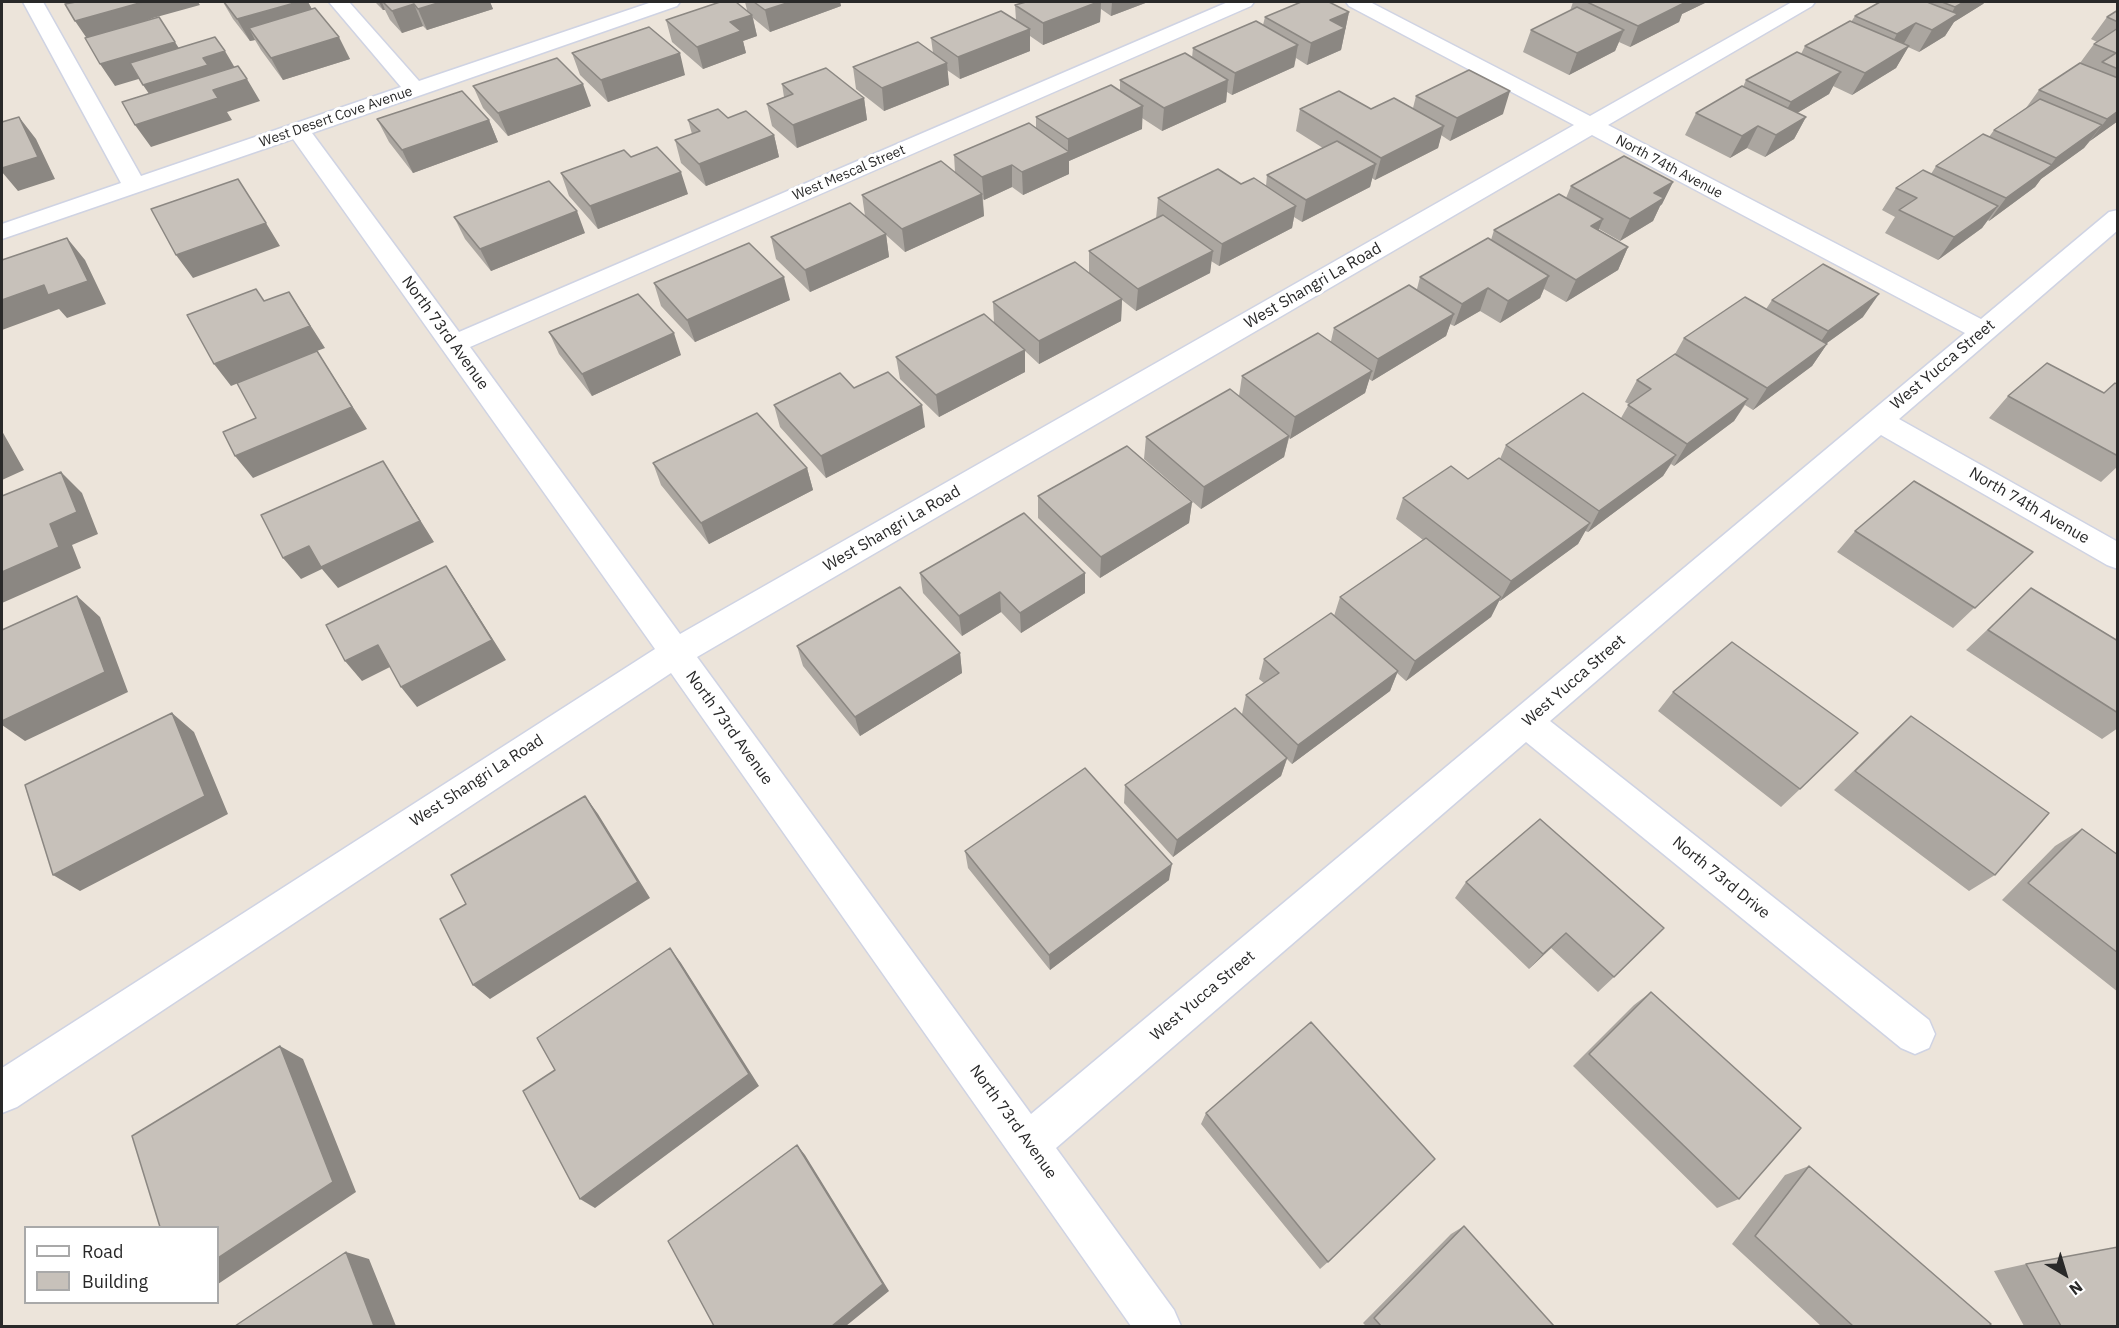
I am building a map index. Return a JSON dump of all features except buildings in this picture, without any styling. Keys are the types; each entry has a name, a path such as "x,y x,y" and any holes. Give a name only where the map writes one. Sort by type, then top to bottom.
{"street":[{"path":"33,2 135,187"},
{"path":"339,2 415,90"},
{"name":"West Desert Cove Avenue","path":"2,232 670,2"},
{"name":"West Mescal Street","path":"454,344 1244,2"},
{"name":"North 74th Avenue","path":"1356,2 1983,331"},
{"name":"West Shangri La Road","path":"2,1092 675,653 1805,2"},
{"name":"North 73rd Avenue","path":"298,130 1158,1326"},
{"name":"West Yucca Street","path":"1029,1144 2118,217"},
{"name":"North 74th Avenue","path":"1878,420 2118,557"},
{"name":"North 73rd Drive","path":"1526,722 1916,1034"}]}
